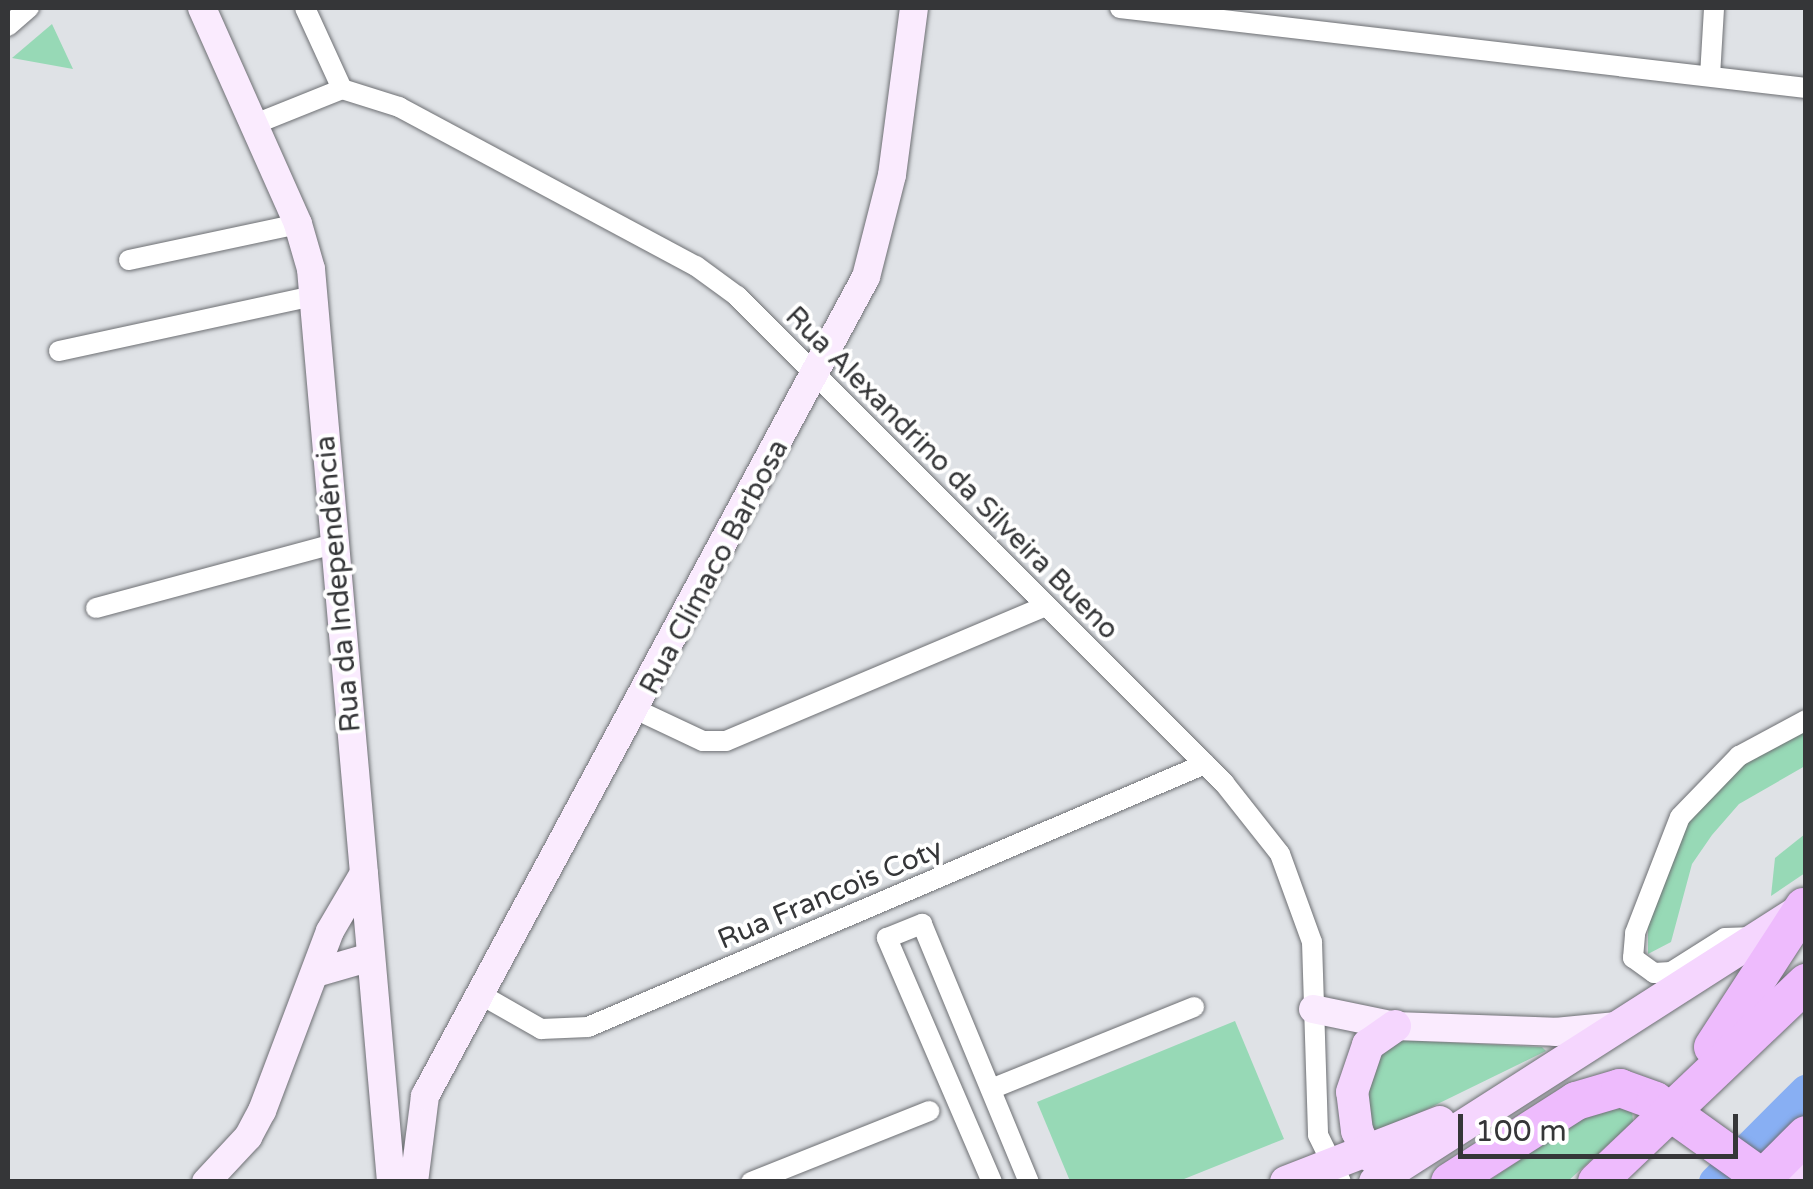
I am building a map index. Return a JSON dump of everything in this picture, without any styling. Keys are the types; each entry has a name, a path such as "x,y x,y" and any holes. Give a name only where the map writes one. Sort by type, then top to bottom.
{"highway":[{"path":"1704,1076 1708,1053 1805,907"},
{"path":"1598,1182 1668,1109 1806,983"},
{"path":"1450,1182 1602,1090 1620,1088 1668,1109 1772,1180 1806,1135"}],"main road":[{"name":"Rua da Independência","path":"202,8 298,224 313,296 391,1182"},
{"name":"Rua Clímaco Barbosa","path":"425,1096 816,378 883,228 914,8"},
{"path":"206,1182 248,1137 319,972 330,931 364,874"},
{"path":"1286,1182 1380,1163 1523,1091 1805,907"},
{"path":"319,972 371,957"},
{"path":"1313,1008 1384,1024 1572,1032 1623,1024"},
{"path":"1380,1163 1343,1112 1338,1077 1352,1042 1384,1024"},
{"path":"379,1070 398,1090 425,1096 414,1182"},
{"path":"1772,1180 1806,1174"}],"street":[{"path":"8,26 29,8"},
{"path":"255,124 342,89 306,8"},
{"path":"1120,8 1806,88"},
{"path":"1710,76 1714,8"},
{"name":"Rua Alexandrino da Silveira Bueno","path":"342,89 399,107 696,266 736,296 1205,764 1280,854 1299,898 1312,942 1318,1134 1335,1173"},
{"path":"129,260 298,224"},
{"path":"59,351 313,296"},
{"path":"96,608 334,544"},
{"path":"636,710 703,741 726,741 1046,606"},
{"path":"1756,936 1725,938 1671,972 1654,972 1633,958 1636,934 1680,817 1740,756 1806,720"},
{"name":"Rua Francois Coty","path":"478,994 540,1029 588,1027 1205,764"},
{"path":"992,1182 888,938 922,924 1029,1182"},
{"path":"990,1089 1194,1006"},
{"path":"940,1061 973,1046"},
{"path":"751,1182 929,1111"},
{"path":"970,1131 1002,1116"}],"green space":[{"path":"52,24 73,69 12,58"},
{"path":"1805,726 1805,766 1739,804 1712,835 1692,864 1671,942 1648,954 1648,917 1691,815 1748,759"},
{"path":"1805,834 1805,873 1771,896 1775,858"},
{"path":"1235,1021 1284,1139 1179,1181 1070,1181 1037,1102"},
{"path":"1397,1040 1542,1047 1546,1051 1374,1135 1363,1120 1373,1053"},
{"path":"1605,1103 1632,1110 1633,1122 1568,1181 1487,1182"}],"waterway":[{"path":"1715,1182 1806,1091"}]}
